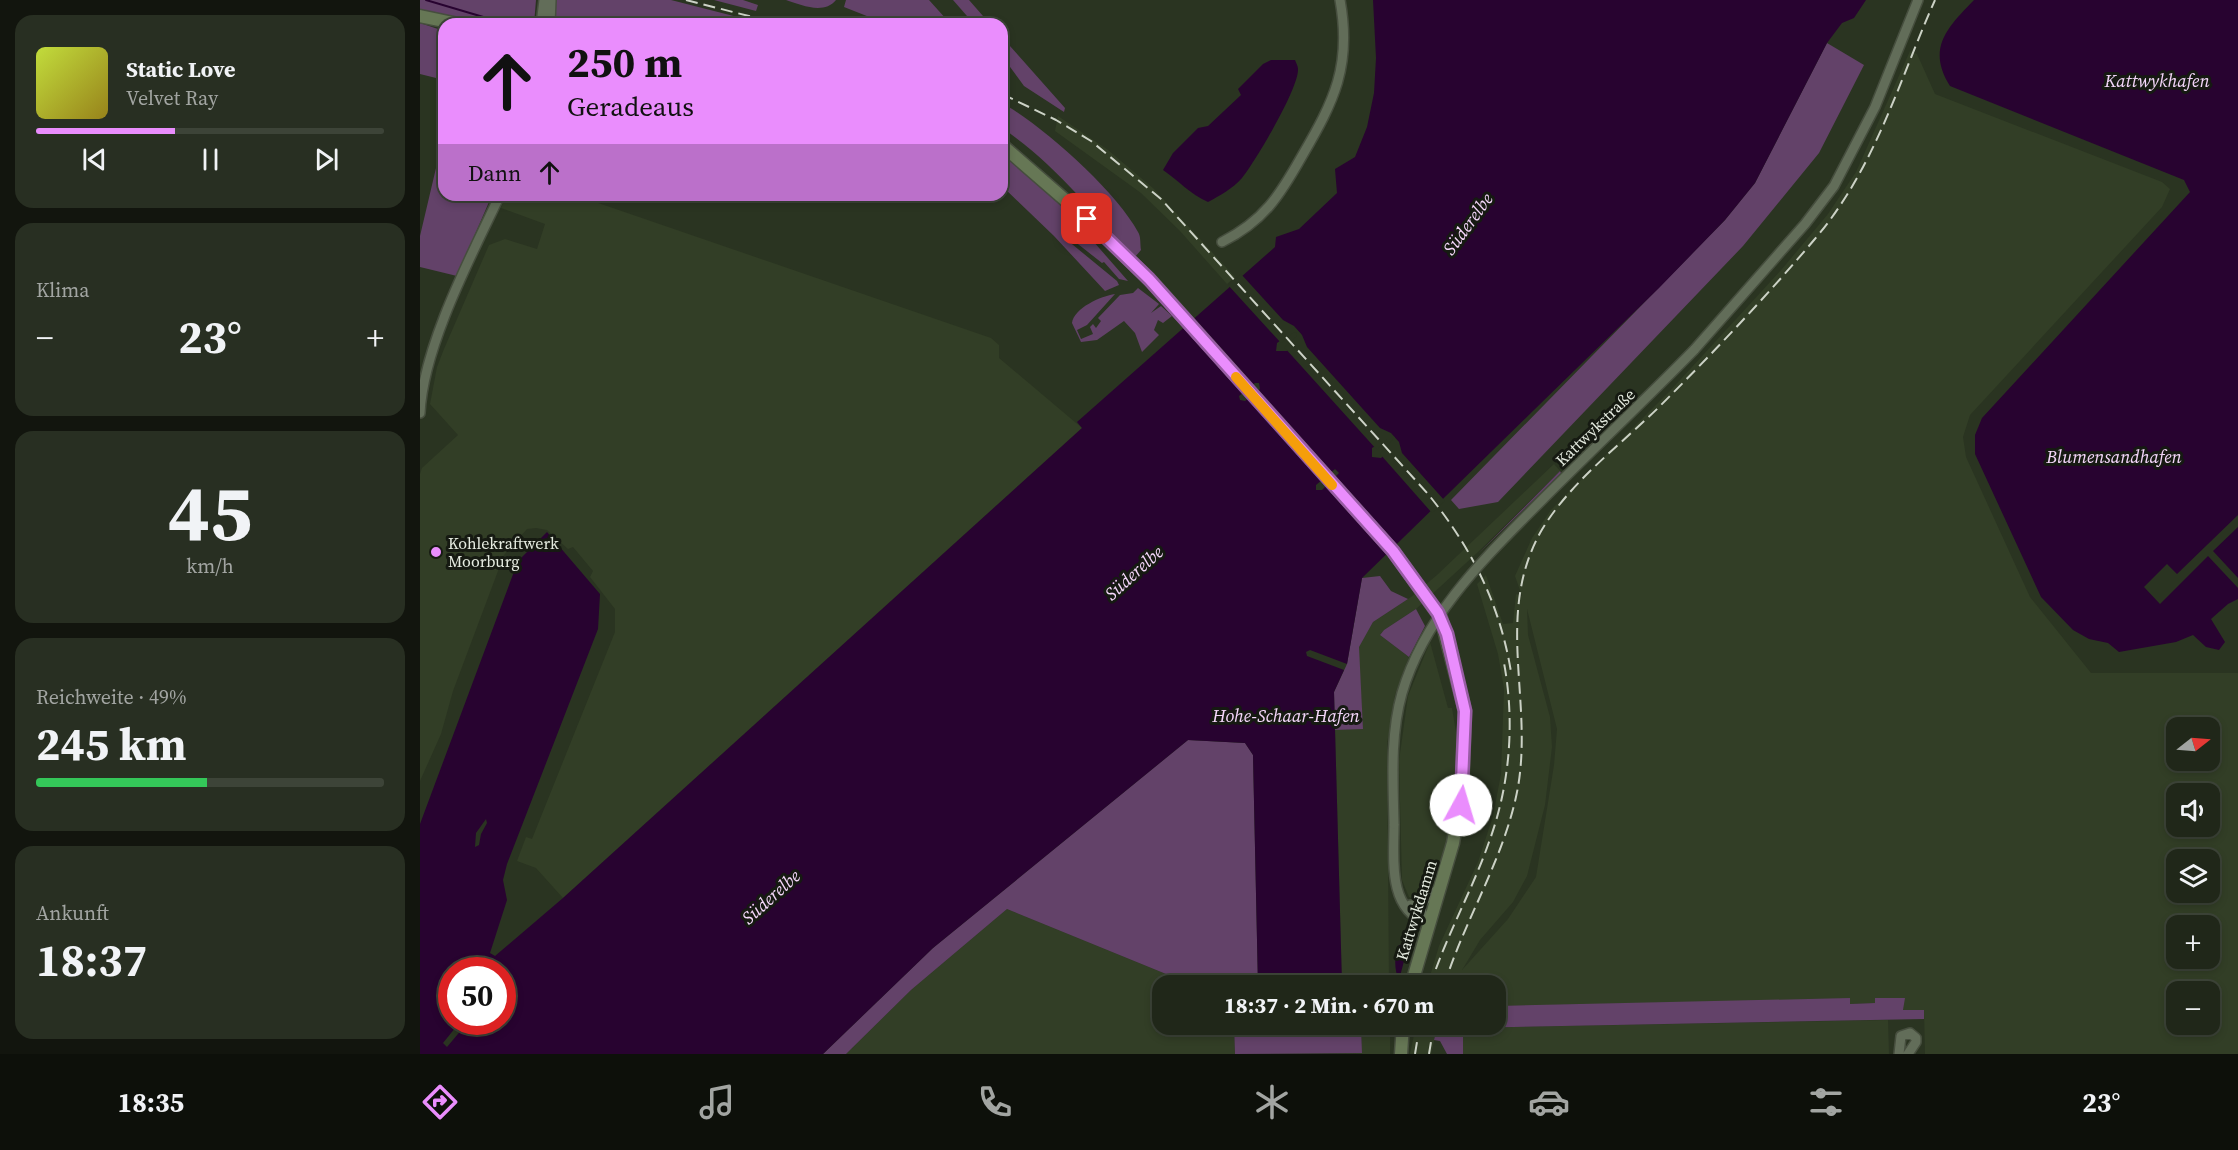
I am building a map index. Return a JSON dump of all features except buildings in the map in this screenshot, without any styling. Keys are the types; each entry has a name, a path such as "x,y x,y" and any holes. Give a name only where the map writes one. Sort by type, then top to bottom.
{"main road":[{"path":"420,16 438,20"},
{"name":"Kattwykdamm","path":"1008,150 1106,237 1186,320 1393,551 1430,604 1456,680 1455,690 1464,737 1464,776 1459,816 1414,975"},
{"path":"1401,1054 1402,1035"}],"street":[{"path":"542,18 544,0"},
{"path":"550,18 551,0"},
{"path":"1222,242 1248,226 1272,206 1331,106 1344,47 1340,0"},
{"name":"Kattwykstraße","path":"1408,905 1396,885 1394,746 1399,709 1411,667 1437,618 1460,586 1694,350 1805,224 1834,186 1875,107 1918,0"},
{"path":"420,413 426,371 438,336 497,201"},
{"path":"1427,923 1413,916 1408,905 1427,900 1440,888"},
{"path":"1899,1054 1901,1036 1910,1033 1916,1038 1916,1042 1908,1054"}],"shaded area":[{"path":"420,0 536,0 534,18 446,18 420,11"},
{"path":"555,0 671,0 742,18 554,18"},
{"path":"714,0 743,0 758,5 756,11"},
{"path":"786,0 836,0 825,7 812,8"},
{"path":"846,0 929,0 945,18 872,18 844,7"},
{"path":"953,0 969,0 985,18 969,18"},
{"path":"420,23 438,29 438,78 420,74"},
{"path":"1827,43 1864,65 1819,153 1743,246 1498,502 1459,509 1451,500 1725,220 1755,183"},
{"path":"1008,44 1065,108 1064,112 1024,86 1008,64"},
{"path":"1910,51 1917,54 1935,94 2162,182 2170,189 2162,207 1970,415 1963,437 1966,457 2030,597 2091,673 2238,673 2238,1054 1925,1054 1924,1010 1903,1010 1904,998 1875,998 1875,1003 1850,1004 1850,999 1506,1006 1506,975 1430,975 1439,946 1478,862 1493,816 1501,774 1504,689 1498,654 1477,584 1486,575 1503,624 1513,623 1516,594 1522,596 1515,576 1532,538 1551,510 1669,392 1782,269 1828,214 1856,172","holes":["1527,609 1557,729 1554,765 1536,877 1508,919 1462,970 1480,940 1513,902 1527,876 1545,805 1552,747 1550,717 1528,635"]},
{"path":"1008,107 1077,160 1113,198 1139,234 1141,250 1134,258 1088,206 1021,141 1008,132"},
{"path":"1058,116 1108,150 1154,189 1235,277 1227,284 1180,231 1141,193 1055,131"},
{"path":"1008,158 1065,209 1128,281 1119,279 1104,262 1102,263 1069,237 1067,240 1117,281 1119,285 1105,291 1054,236 1008,192"},
{"path":"438,160 438,201 489,201 457,276 420,267 420,236"},
{"name":"Kohlekraftwerk Moorburg","path":"504,201 592,201 991,338 999,345 999,358 1082,428 563,898 536,868 517,861 526,837 532,839 615,632 615,609 590,577 593,571 573,547 568,549 547,530 527,529 504,555 453,691 441,734 420,781 420,474 422,468 458,435 430,404 437,367 489,245 505,239 537,249 545,224 501,208"},
{"path":"1138,288 1159,304 1151,313 1161,306 1172,316 1163,323 1158,320 1154,330 1159,335 1142,352 1135,333 1124,321 1097,340 1081,342 1072,323 1078,312 1096,300 1115,294 1087,325 1077,330 1081,339 1093,334 1090,327 1093,324 1096,328 1101,321 1098,318 1120,295 1133,293"},
{"path":"1554,464 1560,471 1478,552 1416,609 1380,635 1409,657 1395,695 1387,744 1389,975 1342,975 1335,730 1363,728 1358,647 1373,622 1411,597"},
{"path":"1560,471 1561,473 1479,553"},
{"path":"1380,576 1391,591 1408,599 1373,622 1359,647 1363,729 1335,730 1334,692 1347,664 1362,578"},
{"path":"1416,609 1425,626 1409,657 1380,635"},
{"path":"1430,642 1448,708 1452,708 1456,732 1457,777 1452,823 1440,869 1428,893 1419,900 1409,897 1402,880 1399,761 1408,696"},
{"path":"1188,740 1245,743 1253,755 1258,975 1169,975 1007,909 911,990 846,1054 823,1054 933,948"},
{"path":"1007,909 1169,975 1152,975 1152,1035 1234,1035 1235,1054 846,1054 911,990"},
{"path":"1850,998 1850,1004 1875,1003 1875,998 1905,998 1903,1010 1924,1010 1924,1019 1506,1027 1506,1006"},
{"path":"1888,1020 1889,1054 1463,1054 1463,1035 1506,1035 1506,1027"},
{"path":"1234,1035 1361,1035 1362,1053 1235,1054"},
{"path":"1361,1035 1390,1035 1390,1054 1327,1054 1362,1053"},
{"path":"1414,1035 1436,1035 1431,1054 1410,1054"},
{"path":"1435,1035 1463,1035 1463,1054 1447,1054 1440,1041 1434,1040"}],"water":[{"path":"1373,0 1866,0 1854,18 1842,23 1827,43 1755,183 1725,220 1659,288 1362,578 1347,664 1310,650 1306,652 1307,656 1344,670 1334,692 1342,975 1258,975 1253,755 1245,743 1188,740 933,948 823,1054 420,1054 420,824 518,561 547,532 600,594 598,629 507,864 503,880 507,900 490,953 495,956 563,898 1082,428 1077,422 1275,247 1276,237 1299,229 1337,193 1335,169 1355,157 1367,127 1374,93 1376,58","holes":["1296,329 1301,334 1287,351 1276,351 1277,343","1255,383 1259,383 1260,389 1245,401 1240,400 1239,396","1391,436 1395,437 1394,446 1381,458 1372,457 1372,448","1335,469 1339,473 1322,490 1316,490 1316,485","486,819 487,823 481,834 479,845 475,847 476,833"]},
{"name":"Blumensandhafen","path":"1974,0 2238,0 2238,599 2228,604 2211,619 2225,642 2219,650 2206,647 2193,635 2176,642 2119,652 2108,643 2089,639 2073,630 2041,597 1975,454 1975,435 1982,418 2190,192 2184,180 1950,86 1943,73 1940,49 1949,29"},
{"path":"1271,60 1295,60 1298,69 1292,92 1266,141 1242,178 1230,189 1208,202 1163,170 1173,153 1198,128 1208,126 1241,95 1238,89 1263,64"},
{"path":"1399,945 1408,946 1400,975 1397,975 1396,972 1396,953"}],"pier":[{"path":"1241,274 1283,320 1294,326 1302,335 1307,347 1380,428 1391,433 1399,442 1402,453 1445,501 1432,513 1380,454 1393,439 1387,439 1377,450 1284,347 1296,337 1297,332 1281,343 1228,285"},
{"path":"2238,515 2238,527 2213,551 2238,578 2238,588 2208,556 2160,604 2144,587 2167,564 2177,574"},
{"path":"449,1035 457,1035 447,1047 443,1043"}],"waterway":[{"path":"426,0 487,18"}],"railway":[{"path":"686,0 756,18"},
{"path":"1448,975 1504,838 1518,787 1521,722 1517,627 1520,595 1527,564 1540,533 1551,515 1579,482 1658,408 1718,346 1795,262 1835,213 1869,155 1884,124 1935,0"},
{"path":"1008,97 1056,120 1091,141 1161,199 1428,494 1458,535 1482,577 1499,623 1511,672"},
{"path":"1434,975 1482,860 1502,798 1510,731 1504,663"},
{"path":"1415,1054 1418,1035"},
{"path":"1429,1054 1432,1035"}],"slow traffic":[{"path":"1236,377 1332,485"}],"place":[{"name":"Kohlekraftwerk Moorburg","path":"436,552"}],"route":[{"path":"1087,219 1149,279 1393,551 1432,603 1447,634 1452,664 1465,711 1461,805"}],"water label":[{"name":"Kattwykhafen","path":"2157,81"},
{"name":"Süderelbe","path":"1468,224"},
{"name":"Süderelbe","path":"1134,573"},
{"name":"Hohe-Schaar-Hafen","path":"1286,716"},
{"name":"Süderelbe","path":"771,897"}]}
